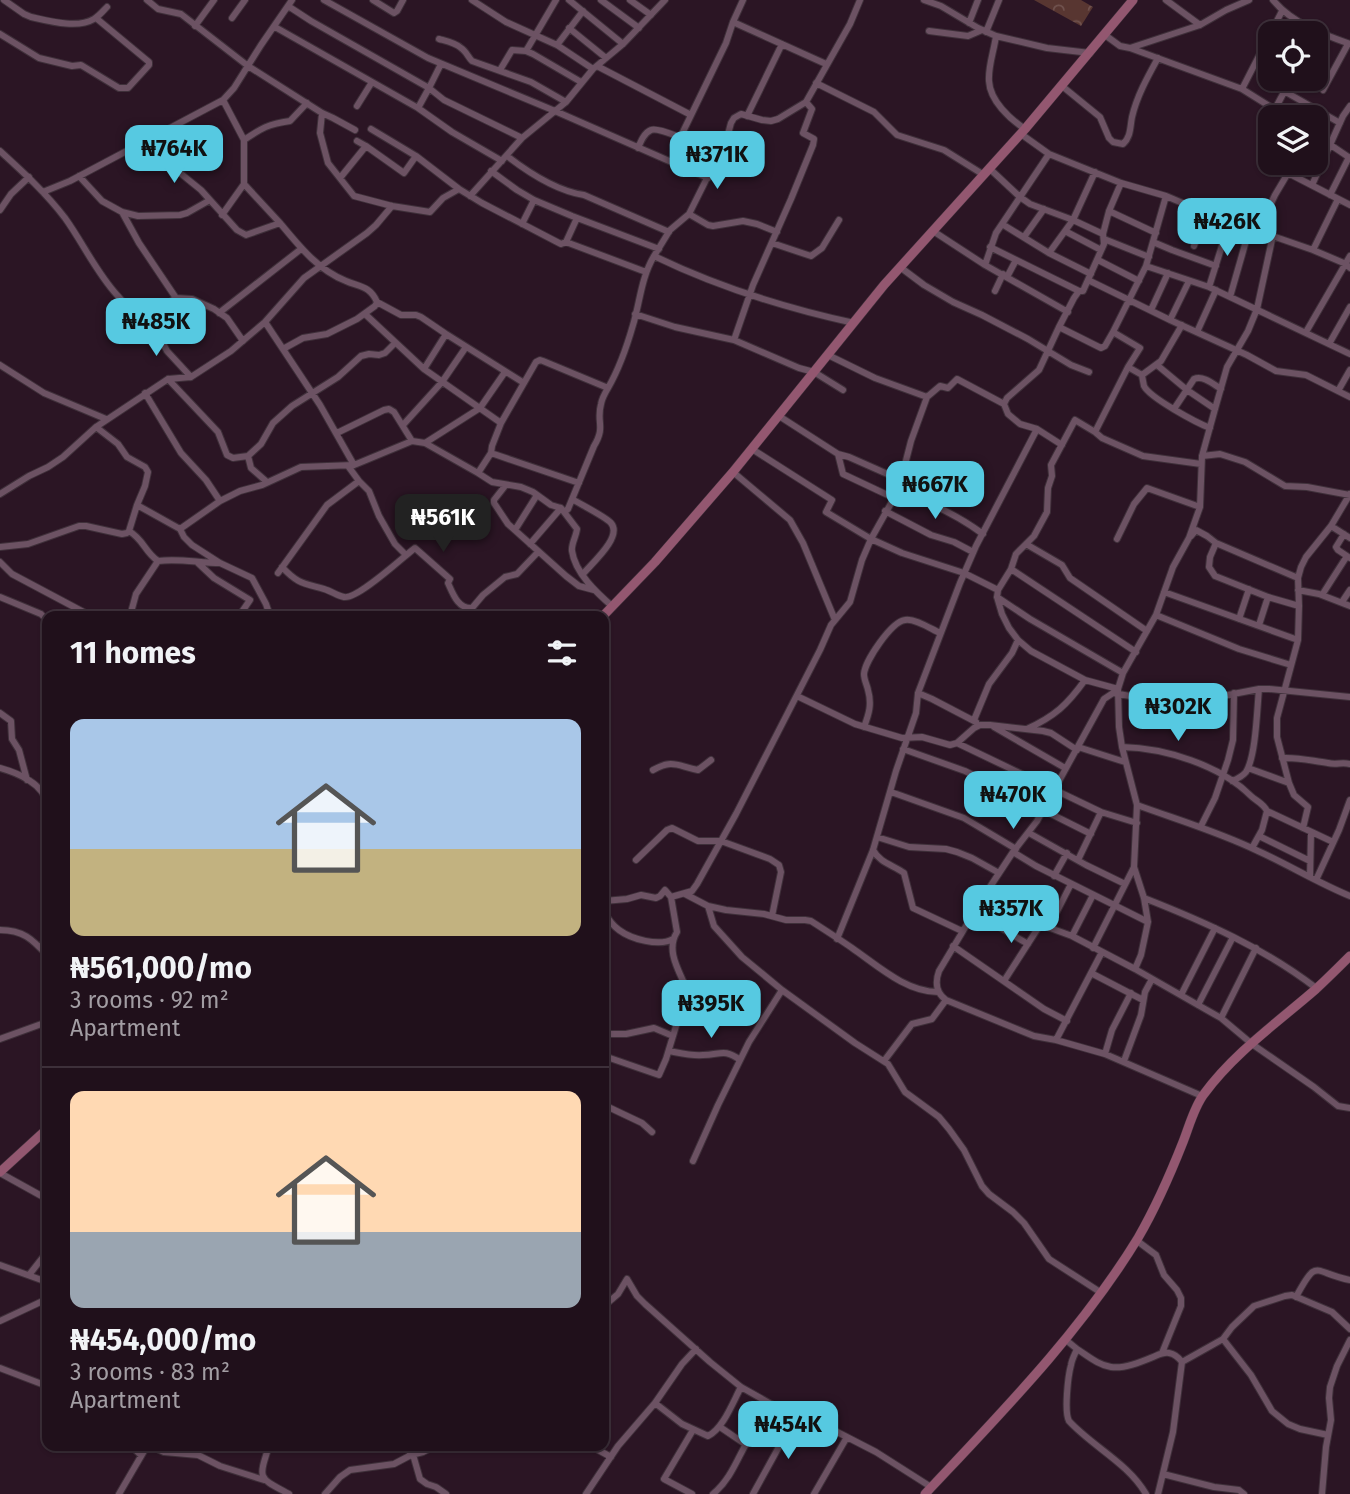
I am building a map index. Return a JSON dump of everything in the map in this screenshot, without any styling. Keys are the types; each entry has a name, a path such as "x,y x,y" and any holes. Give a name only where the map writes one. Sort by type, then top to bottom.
{"street":[{"path":"4,0 24,14 50,21 77,23 86,23 96,18 107,7"},
{"path":"147,0 158,9 181,14 248,66 322,113 355,130"},
{"path":"195,26 215,0"},
{"path":"232,18 245,0"},
{"path":"324,0 396,42 441,64 708,178"},
{"path":"373,0 394,13 402,0"},
{"path":"472,0 506,22 557,45 691,115"},
{"path":"526,51 556,0"},
{"path":"569,0 623,44"},
{"path":"601,0 639,28"},
{"path":"630,0 651,15"},
{"path":"470,196 522,138 566,102 595,67 623,44 666,0"},
{"path":"680,138 744,0"},
{"path":"530,544 563,510 568,509 601,431 601,404 616,373 634,323 646,272 669,232 690,214 734,118 741,114 762,120 778,119 806,102 850,24 860,0"},
{"path":"924,0 941,6 996,36 1064,51 1090,53"},
{"path":"969,23 978,0"},
{"path":"929,31 968,36 984,31 999,0"},
{"path":"609,611 733,472 900,267 1023,132 1133,0"},
{"path":"1166,0 1200,26"},
{"path":"1174,6 1180,0"},
{"path":"1130,48 1200,26 1249,0"},
{"path":"1273,0 1282,11 1297,21"},
{"path":"43,192 79,176 223,100 234,88 290,3 311,21 429,88 444,100 522,138"},
{"path":"557,45 583,11"},
{"path":"1279,21 1282,11"},
{"path":"0,34 39,58 72,66 80,65 119,88 128,88 141,76 149,62 96,18"},
{"path":"733,22 826,64"},
{"path":"275,27 418,108 452,132 570,193 584,195 669,232"},
{"path":"569,29 607,58"},
{"path":"1105,35 1120,46 1242,89 1268,105"},
{"path":"996,36 989,82 991,93 1023,132 1049,154 1121,183 1166,196 1206,213 1273,235 1348,266"},
{"path":"1328,37 1349,44 1328,81"},
{"path":"439,39 465,50 472,61 531,82 566,102"},
{"path":"747,116 782,44"},
{"path":"500,70 512,50 526,51 581,82"},
{"path":"1062,86 1100,117 1109,138 1124,144 1130,133 1140,91 1158,58"},
{"path":"1242,89 1258,61"},
{"path":"418,108 441,64"},
{"path":"357,107 372,82"},
{"path":"816,83 874,112 897,135 944,150 987,172 1030,204 1073,220 1103,237 1149,257"},
{"path":"1277,105 1284,91 1340,123"},
{"path":"222,215 244,184 244,140 223,100"},
{"path":"734,340 749,294 813,145 814,139 803,133 811,109 806,102"},
{"path":"244,140 275,122 290,121 307,103"},
{"path":"1312,185 1350,106"},
{"path":"322,113 320,133 325,156 351,194 357,198 430,212 443,198 459,190"},
{"path":"371,129 416,156 459,190 522,224 561,244 566,242 646,272"},
{"path":"638,148 644,136 654,129 719,155"},
{"path":"149,138 164,160 185,176 237,230 246,235 280,223"},
{"path":"357,141 404,173 416,156"},
{"path":"1328,143 1350,157 1330,195"},
{"path":"340,178 366,146"},
{"path":"0,151 29,177 63,215 115,293 139,316 147,317 176,298 192,299 227,318 243,341"},
{"path":"985,265 990,247 1002,224 1049,154"},
{"path":"491,171 534,200 657,253 705,279 854,323"},
{"path":"1049,253 1073,220 1095,172"},
{"path":"1258,231 1288,175"},
{"path":"1293,175 1350,205"},
{"path":"79,176 102,201 122,212 138,216 180,215 210,200"},
{"path":"0,210 10,194 29,177"},
{"path":"1004,404 1007,398 1039,370 1079,291 1083,291 1104,244 1109,211 1121,183"},
{"path":"244,184 302,249 333,275 360,285 377,302 401,315 421,317 524,383"},
{"path":"1059,327 1101,348 1105,346 1146,266 1166,196"},
{"path":"1313,250 1338,199"},
{"path":"522,224 534,200"},
{"path":"0,494 63,457 106,419 145,393 168,379 191,377 216,361 265,322 304,278 367,233 391,206"},
{"path":"1024,237 1044,209"},
{"path":"1109,211 1156,233"},
{"path":"122,212 176,298"},
{"path":"1194,246 1206,213"},
{"path":"690,214 708,225 743,221 777,232"},
{"path":"566,242 577,218"},
{"path":"772,243 811,256 822,248 839,220"},
{"path":"1197,332 1213,289 1216,266 1230,220"},
{"path":"1002,224 1129,300 1276,371 1306,376 1350,397"},
{"path":"1230,297 1250,227"},
{"path":"933,231 985,265 1068,312"},
{"path":"1065,231 1101,250"},
{"path":"1135,969 1148,922 1134,866 1137,804 1122,747 1118,691 1124,673 1156,614 1173,567 1189,538 1200,507 1202,460 1214,409 1227,367 1248,331 1257,309 1273,235"},
{"path":"1153,242 1216,266"},
{"path":"990,247 1079,291"},
{"path":"219,313 302,249"},
{"path":"1306,332 1348,266 1350,256"},
{"path":"995,291 1016,260"},
{"path":"1098,260 1139,281"},
{"path":"1146,266 1213,289 1350,354"},
{"path":"900,267 953,302 1089,372"},
{"path":"1151,310 1168,273"},
{"path":"1170,320 1189,281"},
{"path":"283,349 303,338 327,334 365,314 377,302"},
{"path":"1329,344 1350,307"},
{"path":"365,314 424,369 501,423"},
{"path":"635,314 675,327 734,340 814,372 843,390"},
{"path":"147,317 155,326 167,351 191,377"},
{"path":"265,322 313,393 337,433 359,481 372,497 395,544 406,555"},
{"path":"1142,375 1157,365 1181,325"},
{"path":"1095,432 1140,348 1113,332"},
{"path":"424,369 446,334"},
{"path":"168,379 218,432 227,454 233,458 248,456 261,443 273,423 292,407 338,377 361,356 385,353 395,343"},
{"path":"403,425 443,382 466,347"},
{"path":"828,355 927,397"},
{"path":"478,473 491,453 501,423 536,362 540,360 608,388"},
{"path":"0,365 44,393 106,419"},
{"path":"1157,365 1214,409"},
{"path":"1128,367 1142,375 1145,388 1158,400 1210,428"},
{"path":"1338,391 1350,370"},
{"path":"425,443 480,408 506,372"},
{"path":"1174,408 1197,377 1221,389"},
{"path":"671,897 692,891 697,884 797,696 831,625 850,602 862,560 901,480 911,441 927,397 940,386 947,388 957,379 1004,404 1020,425 1037,429 1062,445"},
{"path":"145,393 181,453 220,500"},
{"path":"337,433 389,409 394,412 412,441"},
{"path":"779,416 838,454 901,480"},
{"path":"1303,828 1308,807 1294,795 1289,783 1277,737 1277,718 1283,690 1298,639 1298,578 1306,557 1331,526 1350,495 1285,486 1245,462 1220,454 1202,460 1143,456 1102,438 1075,420 1051,465 1048,512 1034,536 1016,554 998,594 1002,614 1018,639 1037,655 1085,680 1153,700 1202,700 1259,689 1283,690 1350,696"},
{"path":"0,547 27,544 79,526 127,534 148,472 145,467 127,457 118,444 96,427"},
{"path":"837,939 873,850 916,713 918,693 940,633 973,552 1037,429"},
{"path":"180,529 220,500 301,467 351,466 412,441 425,443 492,482 521,487 563,510 577,529 571,550 583,574 594,590 613,607"},
{"path":"752,449 832,500 826,512 871,539 902,553 964,573 998,594 1030,619 1124,673"},
{"path":"491,453 579,484"},
{"path":"838,454 843,474 894,495 914,497 983,534"},
{"path":"248,456 251,468 267,482"},
{"path":"733,472 790,520 803,543 835,620"},
{"path":"359,481 327,505 280,570 297,582 330,590 347,598 363,589 415,548 450,579 448,583 460,605 472,608 505,577 517,574 538,552"},
{"path":"505,485 494,503 508,524 579,586 594,590"},
{"path":"1117,539 1134,504 1147,488 1200,507"},
{"path":"515,530 537,495"},
{"path":"572,499 611,523 614,532 612,540 583,574"},
{"path":"137,505 180,529 192,545 220,563 252,578 268,611"},
{"path":"885,512 973,552"},
{"path":"1322,595 1348,557 1336,547 1347,536 1331,526"},
{"path":"1189,538 1196,530 1216,543 1298,578"},
{"path":"129,531 139,537 149,554 158,561 185,559 198,563 220,563"},
{"path":"1216,543 1209,567 1215,576 1268,597 1300,606"},
{"path":"1026,544 1062,565 1070,578 1147,631"},
{"path":"131,611 136,594 158,561"},
{"path":"0,562 12,574 82,611"},
{"path":"198,563 214,578 250,600 242,611"},
{"path":"1011,569 1136,652"},
{"path":"1240,619 1249,589"},
{"path":"1298,590 1322,595 1350,606"},
{"path":"1342,602 1350,590"},
{"path":"1164,592 1298,639"},
{"path":"0,597 42,615"},
{"path":"1259,625 1268,597"},
{"path":"1156,614 1239,649 1291,665"},
{"path":"864,727 870,710 865,680 866,666 893,626 902,620 910,620 940,633"},
{"path":"957,744 977,723 989,684 1012,653 1018,639"},
{"path":"1025,729 1048,719 1085,680"},
{"path":"1232,781 1243,776 1248,768 1253,748 1259,689"},
{"path":"1118,691 1104,699 1029,833 999,873 953,946 937,978 939,992 946,1000 1034,1036 1105,1054 1202,1096"},
{"path":"918,693 977,723 1051,733 1078,749 1125,762"},
{"path":"1201,827 1216,798 1233,740 1234,694"},
{"path":"797,696 864,727 906,739 922,737 950,745 957,744 1101,812 1137,823"},
{"path":"0,713 11,721 12,739 19,750 27,780"},
{"path":"990,725 1065,768"},
{"path":"1122,747 1176,756 1206,766 1240,785 1267,811 1333,842"},
{"path":"903,749 965,771 1091,834"},
{"path":"1282,758 1296,757 1330,764 1350,764"},
{"path":"653,770 670,763 698,770 711,760"},
{"path":"0,768 27,780 42,794"},
{"path":"1248,768 1289,783"},
{"path":"891,792 964,818 1054,876 1148,922"},
{"path":"1313,878 1339,831 1350,800"},
{"path":"1137,804 1252,848 1350,896"},
{"path":"1252,848 1266,820 1267,811"},
{"path":"1078,860 1101,812"},
{"path":"636,860 672,828 698,841 721,841 770,859 779,865 781,872 772,916"},
{"path":"1339,831 1350,830"},
{"path":"1029,833 1125,884"},
{"path":"1311,833 1310,861 1313,878"},
{"path":"1259,836 1310,861"},
{"path":"877,837 909,848 957,852 999,873"},
{"path":"873,850 884,863 904,873 913,908 962,931"},
{"path":"1054,876 1067,853"},
{"path":"1093,948 1134,866"},
{"path":"1049,927 1072,884"},
{"path":"609,901 641,895 656,898 665,890 671,897 677,932 673,939 673,956 687,990 659,1075 609,1058"},
{"path":"685,894 708,906 786,920 808,920 890,975 914,987 939,992"},
{"path":"1072,936 1093,895"},
{"path":"984,896 1031,921 1072,936 1221,1018 1252,1044 1338,1105 1350,1108"},
{"path":"1144,898 1256,948 1316,988"},
{"path":"708,906 714,926 742,957 782,990 884,1061 905,1091 939,1117 949,1129 989,1195 1024,1223 1049,1259 1100,1292"},
{"path":"974,912 1028,944"},
{"path":"609,919 617,929 637,938 666,943 673,939"},
{"path":"1004,981 1040,925"},
{"path":"1181,995 1215,928"},
{"path":"0,930 13,930 25,935 41,948"},
{"path":"1198,1005 1233,937"},
{"path":"953,946 1044,1009 1067,1021"},
{"path":"1221,1018 1256,948"},
{"path":"1056,1040 1101,952"},
{"path":"609,1302 618,1294 627,1279 637,1296 741,1387 771,1404 813,1419 876,1452 928,1491 986,1431 1066,1340 1100,1292 1153,1211 1202,1096 1252,1044 1350,956"},
{"path":"1091,973 1143,1000"},
{"path":"1124,1061 1141,1015 1145,992 1152,979"},
{"path":"693,1161 755,1031 782,990"},
{"path":"1105,1054 1112,1030 1131,993"},
{"path":"884,1061 912,1024 932,1019 946,1000"},
{"path":"0,1040 42,1024"},
{"path":"609,1034 626,1034 654,1028 673,1036"},
{"path":"669,1051 691,1055 718,1052 731,1054 740,1060"},
{"path":"609,1107 642,1123 652,1132"},
{"path":"42,1134 0,1172 42,1196"},
{"path":"1136,1240 1156,1255 1164,1275 1181,1298 1181,1306 1162,1353"},
{"path":"29,1275 42,1258"},
{"path":"0,1265 42,1280"},
{"path":"1296,1297 1308,1273 1312,1271 1318,1270 1350,1280"},
{"path":"1182,1362 1223,1339 1254,1306 1285,1296 1292,1295 1332,1312 1350,1329"},
{"path":"0,1321 42,1301"},
{"path":"1223,1339 1251,1375 1272,1411 1288,1424 1328,1435"},
{"path":"1066,1340 1108,1367 1118,1368 1162,1353 1177,1356 1182,1362 1173,1432 1158,1494"},
{"path":"1322,1494 1331,1420 1330,1387 1347,1355 1350,1340"},
{"path":"586,1494 611,1457 696,1349"},
{"path":"1077,1349 1070,1367 1066,1416 1074,1427 1124,1468 1146,1494"},
{"path":"0,1368 42,1384"},
{"path":"655,1403 682,1424 708,1436 713,1435 719,1427 741,1387"},
{"path":"713,1494 741,1456 753,1432 766,1420 789,1411"},
{"path":"753,1494 797,1413"},
{"path":"719,1427 745,1444"},
{"path":"692,1494 664,1479 693,1430"},
{"path":"814,1494 847,1437"},
{"path":"137,1451 141,1455"},
{"path":"119,1494 145,1451"},
{"path":"162,1451 198,1455 220,1466 264,1480 289,1494"},
{"path":"264,1480 261,1469 267,1451"},
{"path":"408,1451 420,1479 446,1494"},
{"path":"325,1494 350,1470 394,1464 425,1451"},
{"path":"600,1451 611,1457"},
{"path":"1163,1474 1214,1487 1239,1490 1244,1494"}],"green space":[{"path":"1034,0 1081,0 1093,7 1081,26"}]}
